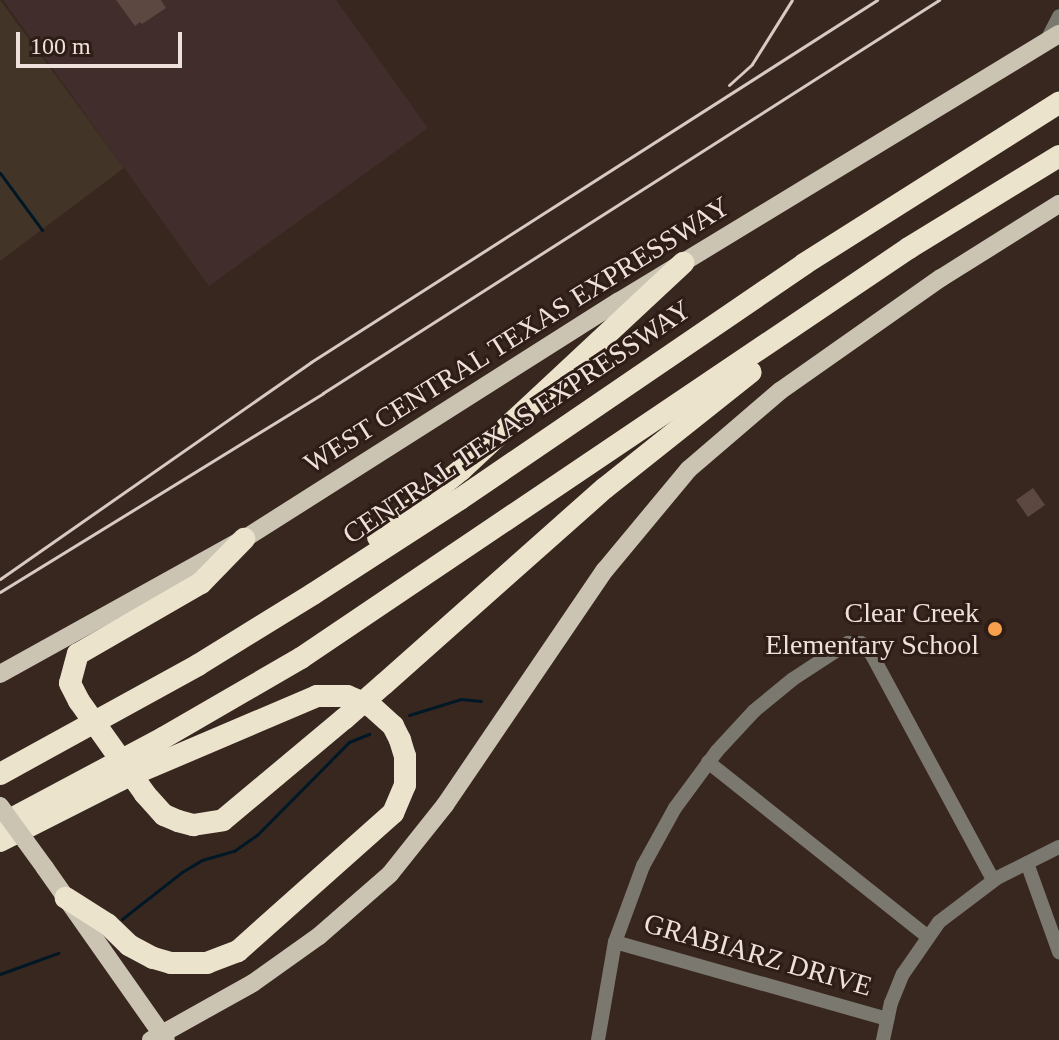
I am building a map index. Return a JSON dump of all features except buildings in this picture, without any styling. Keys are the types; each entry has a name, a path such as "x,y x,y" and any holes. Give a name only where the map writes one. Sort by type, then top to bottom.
{"highway":[{"name":"CENTRAL TEXAS EXPRESSWAY","path":"0,774 198,665 460,499 804,264 1059,103"},
{"path":"0,825 163,738 313,651 909,248 1059,156"},
{"path":"244,539 201,583 78,654 70,683 79,701 145,794 164,815 178,821 208,825 223,820 344,719 605,488 737,382 862,295 909,248"},
{"path":"198,665 234,630 367,545 449,480 683,263"},
{"path":"0,841 120,780 317,696 347,696 371,706 393,726 400,740 405,756 405,785 393,813 238,951 207,963 171,963 153,958 129,945 107,924 66,898"}],"main road":[{"name":"WEST CENTRAL TEXAS EXPRESSWAY","path":"0,674 244,539 683,263 1053,38"},
{"path":"0,806 160,1038 253,983 319,936 390,874 445,805 605,570 689,469 792,382 941,278 1059,204"}],"street":[{"path":"1053,38 1059,16"},
{"path":"598,1040 615,942 631,895 658,836 708,762 754,711 841,646 861,643 872,655 993,880"},
{"path":"708,762 927,936"},
{"path":"883,1040 903,974 927,936 950,911 993,880 1059,847"},
{"path":"1027,863 1059,952"},
{"name":"GRABIARZ DRIVE","path":"615,942 887,1019"}],"shaded area":[{"path":"0,0 124,168 0,261"},
{"path":"3,0 336,0 428,128 209,286"}],"waterway":[{"path":"0,173 42,230"},
{"path":"409,715 461,699 481,701"},
{"path":"122,919 182,872 202,860 234,851 257,835 349,742 369,734"},
{"path":"0,974 58,953"}],"railway":[{"path":"729,85 752,64 792,0"},
{"path":"0,579 311,362 877,0"},
{"path":"0,592 323,393 939,0"}],"place":[{"name":"Clear Creek Elementary School","path":"995,629"}]}
